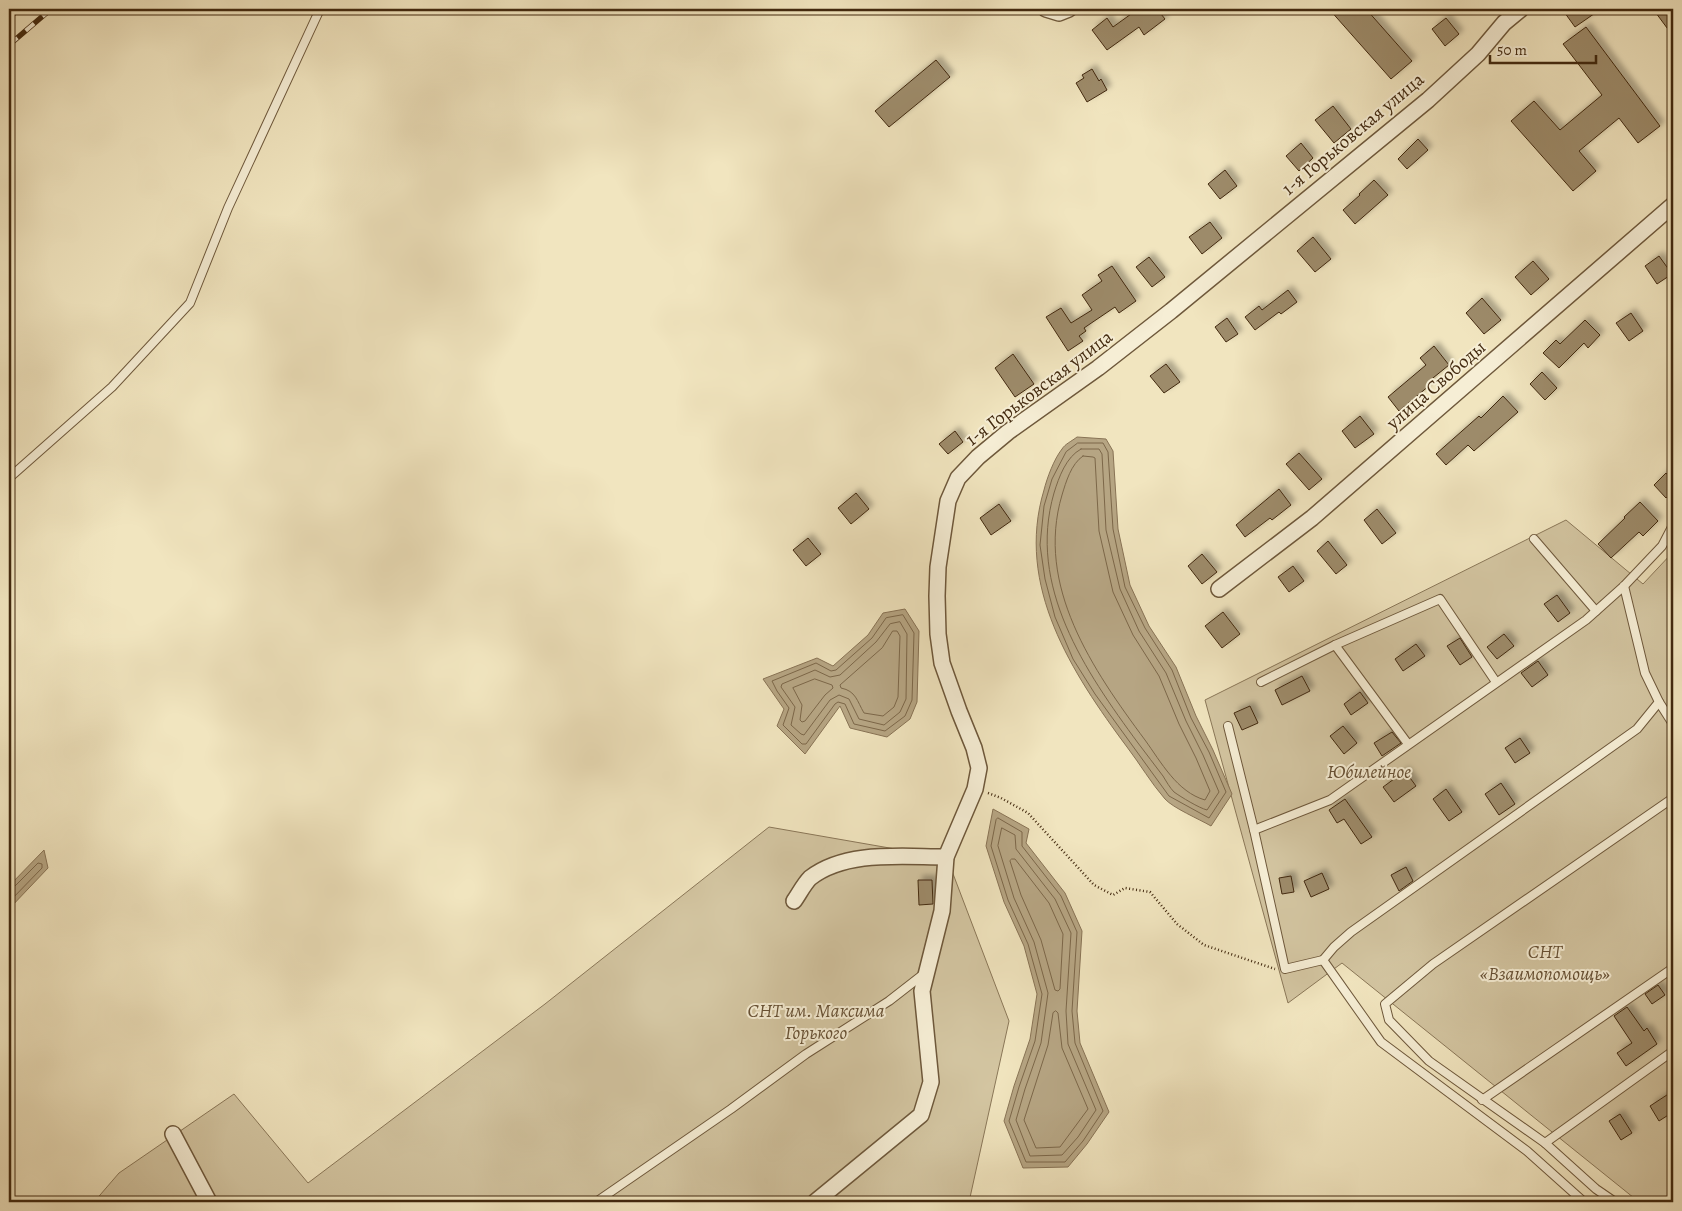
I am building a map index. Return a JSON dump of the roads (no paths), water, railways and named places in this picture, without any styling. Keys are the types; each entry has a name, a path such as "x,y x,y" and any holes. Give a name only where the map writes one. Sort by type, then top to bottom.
{"street":[{"name":"1-я Горьковская улица","path":"815,1202 921,1115 931,1082 922,992 942,911 946,857 975,789 979,768 974,748 942,664 938,634 938,567 948,501 958,478 978,457 1008,432 1113,357 1428,100 1478,54 1504,23 1521,9"},
{"name":"улица Свободы","path":"1220,589 1312,518 1673,205"},
{"path":"794,900 809,879 836,863 867,858 946,857"},
{"path":"173,1134 209,1202"}],"lane":[{"path":"9,478 112,386 190,303 228,208 320,9"},
{"path":"1254,830 1330,800 1586,620 1624,586 1662,546 1673,525"},
{"path":"1534,539 1596,611"},
{"path":"1624,586 1644,673 1658,702 1673,724"},
{"path":"1261,682 1335,645 1440,599 1496,682"},
{"path":"1335,645 1408,744"},
{"path":"1228,726 1254,830 1285,969 1323,960 1351,932 1637,729 1658,702"},
{"path":"1615,1202 1596,1189 1545,1143 1428,1061 1389,1020 1385,1004 1433,964 1673,798"},
{"path":"1323,960 1382,1042 1527,1151 1584,1202"},
{"path":"1482,1100 1673,968"},
{"path":"596,1202 731,1109 806,1054 889,1000 927,972"},
{"path":"1545,1143 1673,1051"}],"water":[{"path":"1077,437 1106,439 1113,451 1118,529 1130,585 1149,626 1176,667 1232,794 1211,826 1174,806 1160,793 1106,719 1069,658 1054,627 1043,594 1037,560 1037,526 1049,474 1063,447"},
{"path":"905,609 919,631 917,702 910,719 887,737 850,728 840,706 805,754 777,726 784,709 763,679 817,658 833,666 868,635 883,613"},
{"path":"993,809 1029,829 1026,843 1065,893 1082,931 1077,1011 1080,1043 1109,1112 1068,1167 1023,1168 1004,1121 1030,1039 1037,994 1024,946 1004,902 986,846"},
{"path":"44,850 48,868 9,909 9,886"}],"railway":[{"path":"9,17 19,9"},
{"path":"9,45 51,9"}],"park label":[{"name":"Юбилейное","path":"1369,772"},
{"name":"СНТ «Взаимопомощь»","path":"1545,963"},
{"name":"СНТ им. Максима Горького","path":"816,1022"}]}
